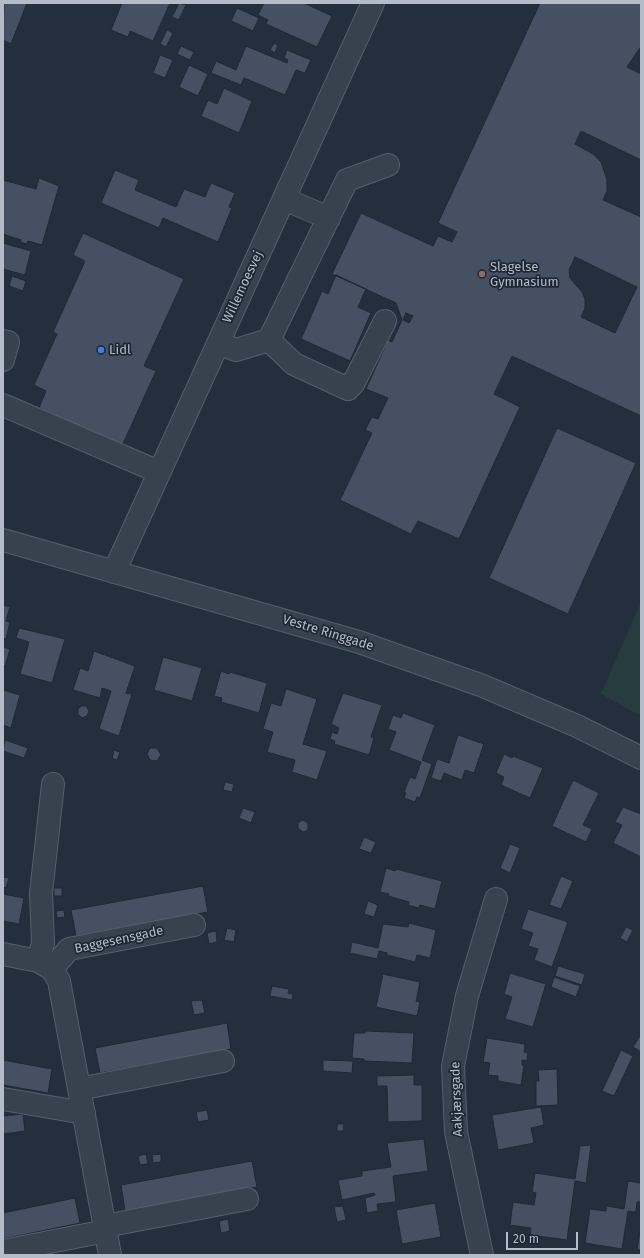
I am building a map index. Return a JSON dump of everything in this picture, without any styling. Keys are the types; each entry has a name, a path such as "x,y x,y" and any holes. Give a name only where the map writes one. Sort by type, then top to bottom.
{"street":[{"name":"Willemoesvej","path":"114,572 373,3"},
{"path":"218,342 236,350 269,340 347,180 388,165"},
{"path":"284,199 329,218"},
{"path":"269,340 294,364 323,379 348,389 353,384 385,321"},
{"path":"3,341 8,342 3,360"},
{"path":"3,405 159,472"},
{"name":"Vestre Ringgade","path":"3,540 359,642 483,686 577,726 641,758"},
{"path":"45,965 42,893 53,784"},
{"name":"Aakjærsgade","path":"482,1255 456,1132 453,1066 467,996 496,899"},
{"name":"Baggesensgade","path":"45,965 69,949 194,925"},
{"path":"3,954 45,965 59,981 110,1255"},
{"path":"79,1089 223,1061"},
{"path":"3,1099 84,1113"},
{"path":"3,1251 105,1228 247,1199"}],"green space":[{"path":"641,602 641,716 601,694"}],"building":[{"path":"4,3 27,3 11,44 3,40"},
{"path":"122,3 170,3 153,41 130,31 128,37 111,30"},
{"path":"179,3 186,5 179,20 172,17"},
{"path":"264,3 304,3 332,16 317,47 266,24 268,20 258,15"},
{"path":"540,3 641,3 641,49 640,48 627,67 641,74 641,160 581,131 575,144 593,154 601,162 607,180 607,191 603,200 641,217 641,416 512,356 494,394 520,407 459,539 418,521 411,534 340,500 372,433 365,430 372,417 378,419 388,398 366,389 388,340 392,342 402,320 396,303 332,274 361,213 433,246 438,236 452,242 457,232 438,223","holes":["575,257 637,287 615,333 581,317 585,308 585,299 582,292 570,278 569,270","406,313 413,316 409,323 403,320"]},
{"path":"237,8 259,18 253,31 231,21"},
{"path":"167,30 173,33 166,47 160,44"},
{"path":"274,43 278,45 275,53 270,50"},
{"path":"181,46 194,52 190,60 177,54"},
{"path":"246,46 287,63 288,60 284,58 287,50 311,60 305,73 296,70 285,95 244,78 241,85 211,73 216,61 236,70"},
{"path":"160,55 173,60 165,78 153,73"},
{"path":"189,65 208,74 198,96 179,87"},
{"path":"224,88 252,101 239,133 201,116 208,100 217,104"},
{"path":"115,170 139,180 135,190 176,207 184,189 205,197 211,183 235,193 229,207 232,208 218,242 163,218 159,228 101,203"},
{"path":"39,178 59,186 42,245 28,241 27,244 20,242 21,240 3,234 3,180 36,189"},
{"name":"Lidl","path":"83,233 184,279 144,366 156,371 122,446 39,408 46,391 34,385 57,334 53,332 85,261 73,255"},
{"path":"3,243 31,251 25,275 3,269"},
{"path":"336,275 366,289 358,307 371,313 350,361 301,339 322,291 328,294"},
{"path":"12,276 26,281 23,291 9,286"},
{"path":"557,428 636,463 568,614 489,578"},
{"path":"3,605 10,607 6,621 10,622 6,639 3,638"},
{"path":"19,628 65,639 52,683 20,674 29,642 16,638"},
{"path":"3,647 10,649 5,666 3,665"},
{"path":"94,651 135,666 126,693 132,694 119,736 99,729 111,691 102,688 100,698 73,690 80,668 88,671"},
{"path":"163,657 202,668 192,701 154,690"},
{"path":"221,671 229,674 230,672 267,683 259,713 221,702 222,698 214,696"},
{"path":"286,689 317,699 303,744 327,751 317,780 292,772 295,760 267,752 273,732 263,729 271,703 281,706"},
{"path":"3,690 20,695 11,728 3,725"},
{"path":"343,693 382,705 371,737 374,738 369,755 334,744 335,741 330,739 332,732 337,734 339,728 331,724"},
{"path":"81,706 86,706 89,711 87,716 82,718 78,714 78,709"},
{"path":"403,713 435,725 422,760 432,764 420,798 417,797 415,802 404,798 406,793 404,792 410,777 415,779 421,762 389,750 396,732 388,729 393,715 401,718"},
{"path":"458,735 484,744 474,773 465,770 462,780 444,773 441,781 431,778 437,759 449,763"},
{"path":"5,740 28,748 24,758 3,751"},
{"path":"150,748 157,748 161,755 157,761 150,760 147,754"},
{"path":"114,750 120,752 117,760 112,758"},
{"path":"504,754 543,768 530,798 501,785 504,777 496,773"},
{"path":"573,780 599,793 583,825 592,829 586,842 552,826"},
{"path":"225,782 234,784 232,792 223,790"},
{"path":"623,807 641,814 641,857 613,843 622,825 615,822"},
{"path":"243,808 255,812 251,823 239,818"},
{"path":"303,820 308,823 308,830 303,832 298,828 298,823"},
{"path":"364,837 376,842 371,853 359,849"},
{"path":"510,844 520,848 510,873 500,868"},
{"path":"386,868 395,871 396,869 442,881 435,909 420,905 419,908 408,905 409,902 380,892"},
{"path":"561,876 573,881 561,909 549,905"},
{"path":"3,877 9,878 6,888 3,887"},
{"path":"203,886 208,912 76,936 71,910"},
{"path":"54,888 62,888 62,896 54,896"},
{"path":"3,894 24,898 19,924 3,921"},
{"path":"368,901 378,905 374,917 364,914"},
{"path":"528,909 568,922 552,967 534,960 538,949 528,946 533,933 521,929"},
{"path":"64,910 65,917 57,918 56,911"},
{"path":"409,923 436,930 430,958 417,955 415,962 387,955 387,953 379,951 377,959 350,953 352,942 378,948 383,924 408,927"},
{"path":"626,927 633,930 627,942 620,938"},
{"path":"227,928 236,930 234,942 224,940"},
{"path":"216,931 217,942 209,944 207,933"},
{"path":"558,966 585,974 582,985 555,976"},
{"path":"510,973 546,984 533,1027 505,1019 512,997 504,994"},
{"path":"383,974 420,982 416,1001 420,1002 417,1016 376,1007"},
{"path":"554,977 580,986 576,997 551,987"},
{"path":"272,986 289,989 288,993 293,994 292,1000 270,996"},
{"path":"202,1000 205,1013 194,1015 191,1001"},
{"path":"227,1023 231,1049 100,1073 95,1048"},
{"path":"365,1031 414,1033 412,1063 364,1061 364,1059 352,1058 354,1033 365,1033"},
{"path":"641,1034 641,1052 633,1047"},
{"path":"487,1038 525,1044 524,1052 528,1053 527,1061 522,1060 522,1065 524,1066 521,1085 498,1081 498,1076 488,1075 490,1063 483,1062"},
{"path":"621,1050 633,1056 614,1096 602,1091"},
{"path":"3,1060 52,1069 48,1093 3,1085"},
{"path":"323,1060 353,1061 352,1073 323,1071"},
{"path":"557,1069 558,1105 536,1106 536,1081 539,1081 538,1070"},
{"path":"414,1075 414,1085 422,1085 422,1121 388,1122 387,1086 377,1086 377,1076"},
{"path":"541,1107 544,1125 531,1128 534,1143 498,1150 492,1115"},
{"path":"207,1110 209,1120 198,1122 196,1112"},
{"path":"23,1114 25,1131 3,1134 3,1116"},
{"path":"337,1124 344,1124 343,1131 337,1131"},
{"path":"424,1139 428,1171 393,1176 396,1202 377,1204 378,1211 367,1213 365,1198 375,1195 374,1193 342,1200 338,1180 362,1176 362,1171 391,1167 387,1143"},
{"path":"591,1145 586,1183 575,1181 567,1240 530,1235 531,1228 510,1225 513,1202 534,1205 536,1193 532,1192 535,1173 575,1179 580,1146"},
{"path":"146,1154 148,1164 140,1165 138,1156"},
{"path":"161,1154 161,1162 153,1163 152,1155"},
{"path":"252,1161 257,1187 125,1211 121,1185"},
{"path":"641,1174 641,1202 637,1202 636,1212 628,1211 622,1249 585,1243 590,1209 606,1211 607,1206 624,1209 628,1181 640,1183"},
{"path":"75,1198 80,1223 3,1239 3,1213"},
{"path":"435,1203 441,1237 402,1244 396,1210"},
{"path":"343,1206 346,1220 337,1222 334,1207"},
{"path":"228,1219 230,1231 221,1233 219,1221"},
{"path":"641,1224 641,1250 637,1250"}],"place":[{"name":"Slagelse Gymnasium","path":"482,274"},
{"name":"Lidl","path":"101,350"}]}
